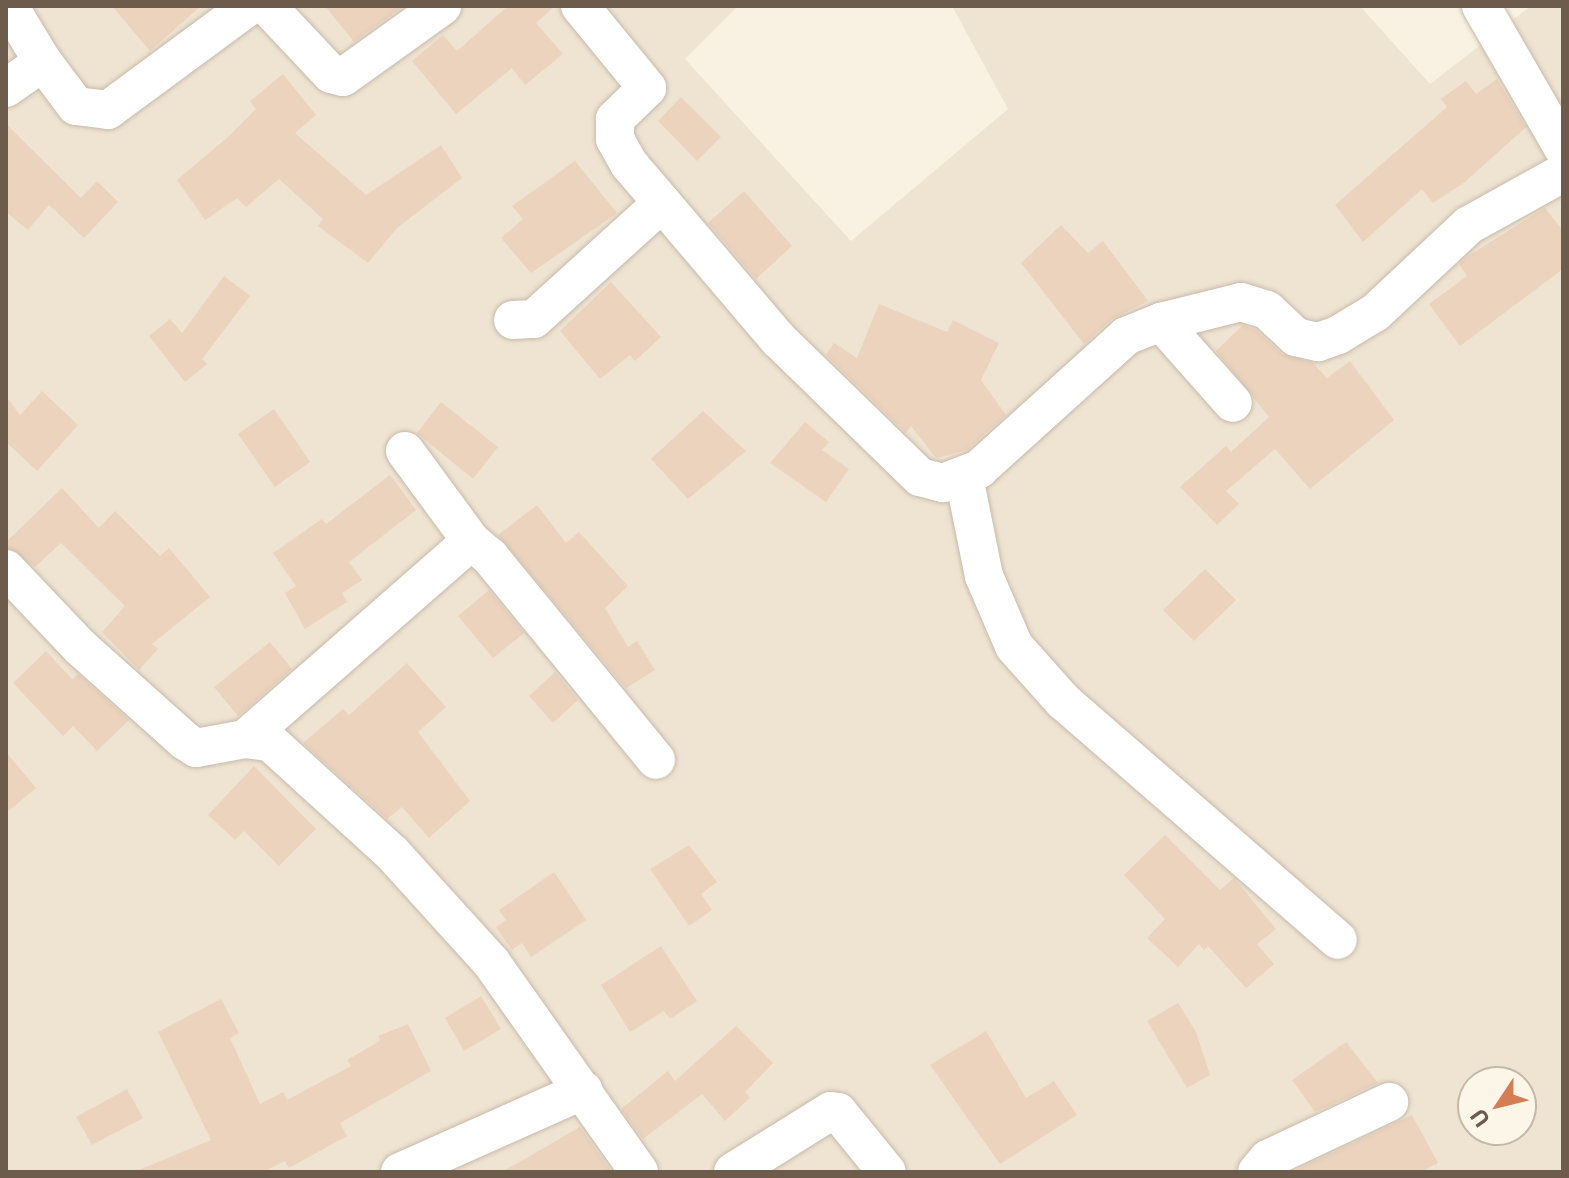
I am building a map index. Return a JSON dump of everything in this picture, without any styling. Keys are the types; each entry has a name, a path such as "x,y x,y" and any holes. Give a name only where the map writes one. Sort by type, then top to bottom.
{"street":[{"path":"9,6 43,62 76,106 108,110 249,6"},
{"path":"267,6 331,74 343,77 442,6"},
{"path":"580,6 647,88 615,119 615,139 662,203 779,340 920,477 943,483 964,477 1126,336 1161,322 1241,302 1267,310 1296,337 1318,342 1338,335 1376,312 1469,225 1563,173"},
{"path":"1481,6 1563,148"},
{"path":"6,88 43,62"},
{"path":"513,320 534,319 662,203"},
{"path":"1161,322 1233,403"},
{"path":"405,451 471,541 490,557 656,760"},
{"path":"964,477 984,576 1014,646 1063,701 1338,940"},
{"path":"245,739 471,541"},
{"path":"6,569 80,647 185,741 196,748 245,739 270,742 393,854 491,962 639,1172"},
{"path":"400,1172 584,1090"},
{"path":"1257,1172 1268,1159 1389,1102"},
{"path":"733,1172 831,1111 838,1112 887,1172"}],"shaded area":[{"path":"6,6 738,6 685,59 851,241 1008,109 952,6 1360,6 1430,84 1531,6 1563,6 1563,1172 6,1172"}],"building":[{"path":"112,6 201,6 150,51"},
{"path":"325,6 404,6 354,42"},
{"path":"508,6 555,6 536,23 563,54 525,85 512,68 456,114 412,61 443,35 457,51"},
{"path":"283,74 316,115 295,133 366,195 441,145 462,178 397,228 368,263 318,226 323,219 279,179 246,207 237,198 205,220 177,180 256,109 250,101"},
{"path":"1497,79 1526,127 1465,182 1433,203 1422,189 1363,242 1335,205 1447,107 1441,99 1466,81 1476,94"},
{"path":"681,97 721,137 697,161 658,121"},
{"path":"6,124 81,198 97,181 118,202 84,238 49,205 28,230 6,212"},
{"path":"575,161 617,213 531,273 501,238 523,219 512,206"},
{"path":"744,191 792,246 756,279 708,223"},
{"path":"1545,208 1563,231 1563,269 1460,346 1429,304 1467,276 1459,264 1468,256"},
{"path":"1061,225 1088,253 1103,241 1148,301 1112,319 1084,344 1021,263"},
{"path":"224,276 250,296 202,359 207,364 185,382 149,336 170,319 182,333"},
{"path":"611,282 661,337 635,361 630,355 600,379 560,331"},
{"path":"879,304 947,332 953,320 999,343 981,380 1006,415 967,450 936,458 911,426 906,433 826,355 834,343 857,358"},
{"path":"1243,325 1256,330 1282,354 1313,363 1327,378 1350,361 1394,420 1310,489 1275,449 1226,491 1239,504 1217,525 1180,487 1226,446 1231,452 1269,417 1216,351"},
{"path":"42,391 78,425 37,471 6,442 6,396 20,415"},
{"path":"441,402 498,447 473,479 417,433"},
{"path":"274,409 310,462 275,487 238,434"},
{"path":"703,411 746,451 688,499 651,459"},
{"path":"805,422 829,442 822,450 849,469 826,502 770,463"},
{"path":"390,475 416,510 349,562 362,580 342,593 347,602 305,629 285,593 296,586 273,553 322,519 326,524"},
{"path":"62,488 99,528 115,511 160,556 169,548 210,597 152,644 158,649 139,670 102,632 125,606 61,543 35,567 6,548 6,542"},
{"path":"537,505 566,543 579,532 628,586 605,608 628,647 637,641 655,670 626,688 498,535"},
{"path":"1205,569 1236,600 1194,641 1163,610"},
{"path":"489,590 524,633 493,658 458,616"},
{"path":"270,642 292,669 238,716 214,687"},
{"path":"46,651 72,679 78,674 129,720 97,751 73,726 63,736 13,683"},
{"path":"407,663 446,707 418,732 470,801 429,838 402,807 387,819 303,743 343,709 349,715"},
{"path":"555,672 578,700 553,723 529,696"},
{"path":"6,752 36,788 6,813"},
{"path":"254,766 316,829 279,866 244,831 235,840 208,815"},
{"path":"1165,835 1220,890 1234,878 1276,929 1257,944 1274,964 1246,988 1208,946 1204,950 1199,944 1178,967 1147,938 1165,919 1124,875"},
{"path":"689,845 717,882 701,894 712,910 689,926 650,869"},
{"path":"554,872 586,920 531,957 522,943 512,950 496,927 506,920 499,910"},
{"path":"661,946 697,1001 670,1019 664,1011 630,1032 601,985"},
{"path":"481,996 501,1029 464,1051 445,1018"},
{"path":"221,999 239,1033 230,1038 260,1104 283,1092 287,1100 351,1066 347,1060 380,1041 378,1036 408,1024 431,1071 340,1123 347,1136 289,1168 285,1161 263,1172 134,1172 211,1140 158,1032"},
{"path":"1178,1003 1196,1032 1210,1075 1187,1088 1147,1021"},
{"path":"736,1026 773,1063 745,1092 750,1098 725,1121 702,1094 643,1139 621,1109 668,1071 675,1081"},
{"path":"986,1031 1026,1098 1054,1081 1077,1115 1000,1164 930,1065"},
{"path":"1346,1042 1378,1083 1315,1112 1292,1080"},
{"path":"127,1089 143,1118 92,1145 76,1117"},
{"path":"1412,1115 1438,1163 1421,1172 1292,1172"},
{"path":"580,1127 612,1172 502,1172"}]}
